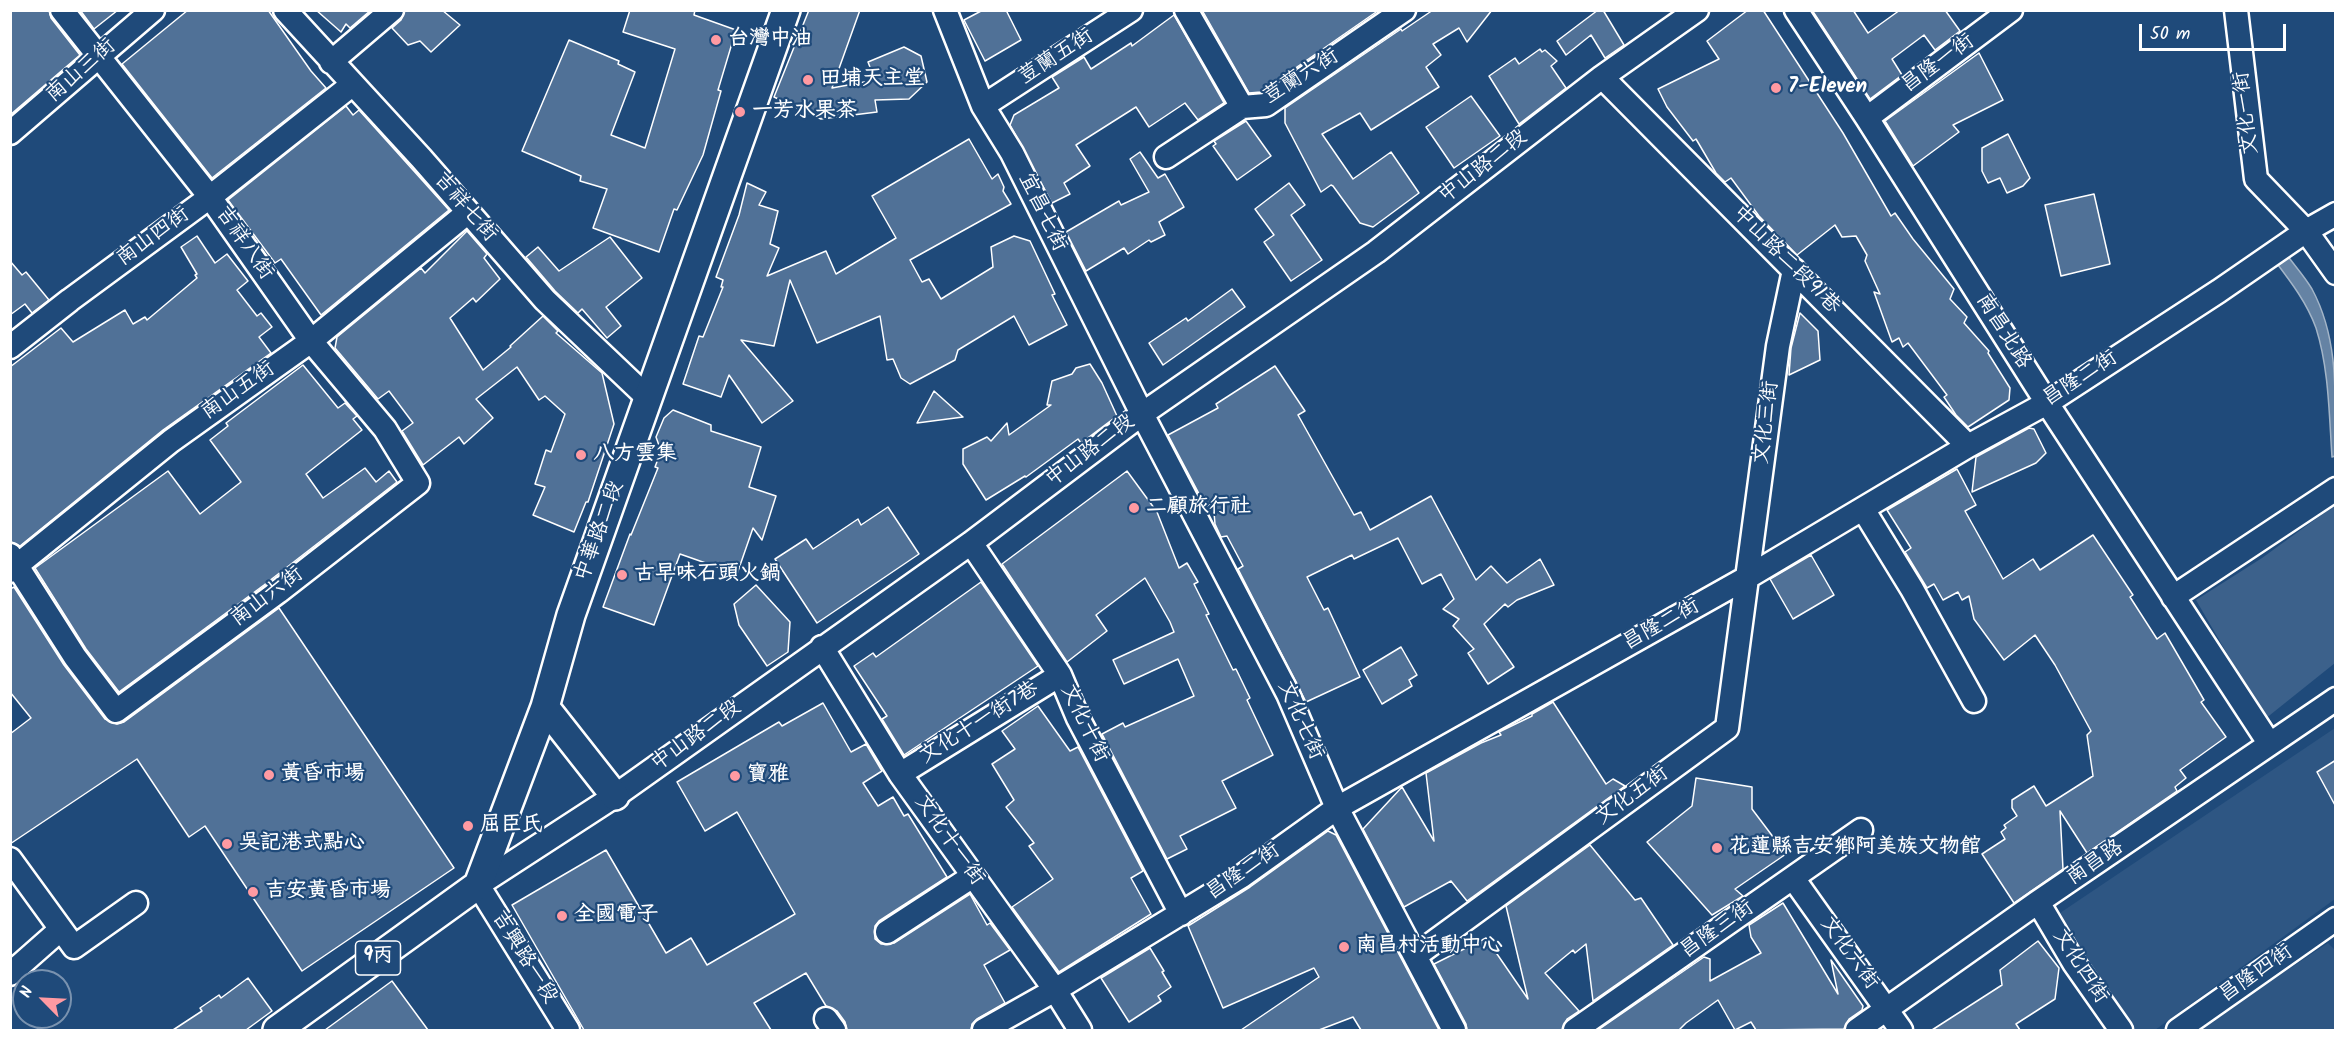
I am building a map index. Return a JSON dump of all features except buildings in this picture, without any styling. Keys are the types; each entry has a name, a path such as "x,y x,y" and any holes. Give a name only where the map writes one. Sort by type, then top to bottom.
{"main road":[{"name":"中華路二段","path":"478,885 545,707 571,615 786,10"},
{"path":"545,707 615,796"},
{"name":"9丙","path":"278,1030 478,885"}],"street":[{"name":"吉祥八街","path":"62,10 210,197 312,341 385,429 418,483"},
{"name":"南山三街","path":"10,133 100,58 153,10"},
{"name":"吉祥七街","path":"285,10 421,158 545,300 649,399"},
{"path":"331,62 392,10"},
{"name":"宜昌七街","path":"945,10 983,106 1012,153 1142,414"},
{"name":"荳蘭五街","path":"983,106 1131,10"},
{"path":"1186,10 1242,107"},
{"name":"荳蘭六街","path":"1166,157 1242,107 1266,105 1404,10"},
{"name":"中山路二段","path":"478,885 615,796 971,543 1142,414 1376,252 1602,77 1697,10"},
{"name":"南昌北路","path":"1796,10 2047,403 2269,743"},
{"name":"昌隆一街","path":"1867,118 2011,10"},
{"name":"文化一街","path":"2236,10 2256,179 2306,231"},
{"name":"中山路二段91巷","path":"1602,77 1968,446"},
{"name":"南山四街","path":"10,347 210,197 353,84"},
{"name":"南山五街","path":"13,564 171,441 312,341 467,213"},
{"name":"昌隆二街","path":"984,1030 1242,876 1337,808 1748,577 1968,446 2047,403 2219,291 2306,231 2336,214"},
{"path":"2306,231 2336,273"},
{"name":"文化三街","path":"1748,577 1778,346 1794,270"},
{"name":"文化七街","path":"1142,414 1288,694 1337,808 1454,1030"},
{"name":"南山六街","path":"13,564 75,657 116,711 278,592 418,483"},
{"path":"2173,597 2336,489"},
{"path":"1863,508 1974,701"},
{"name":"文化十街","path":"971,543 1060,675 1078,718 1181,914"},
{"name":"文化五街","path":"1415,956 1727,728 1748,577"},
{"name":"文化十一街","path":"822,647 900,774 1080,1030"},
{"name":"文化十一街7巷","path":"900,774 1060,675"},
{"name":"南昌路","path":"1857,1030 2038,902 2336,699"},
{"name":"昌隆三街","path":"1575,1030 1861,830"},
{"path":"10,859 74,947 136,903"},
{"path":"887,932 973,876"},
{"name":"文化六街","path":"1793,878 1901,1030"},
{"name":"吉興路一段","path":"478,885 568,1030"},
{"name":"文化四街","path":"2038,902 2073,963 2121,1030"},
{"name":"昌隆四街","path":"2178,1030 2334,924"},
{"path":"10,974 61,929"}],"shaded area":[{"path":"2287,255 2312,289 2321,309 2332,350 2335,392 2335,456 2332,457 2324,359 2316,328 2308,310 2275,261"},
{"path":"2335,505 2335,663 2265,719 2196,600 2262,558"},
{"path":"2335,728 2335,899 2155,1030 2135,1030 2054,917"},
{"path":"2328,943 2335,950 2335,1030 2197,1030"}],"place":[{"name":"台灣中油","path":"716,40"},
{"name":"田埔天主堂","path":"808,80"},
{"name":"7-Eleven","path":"1776,88"},
{"name":"一芳水果茶","path":"740,112"},
{"name":"八方雲集","path":"581,455"},
{"name":"二顧旅行社","path":"1134,508"},
{"name":"古早味石頭火鍋","path":"622,575"},
{"name":"黃昏市場","path":"269,775"},
{"name":"寶雅","path":"735,776"},
{"name":"屈臣氏","path":"468,826"},
{"name":"吳記港式點心","path":"227,844"},
{"name":"花蓮縣吉安鄉阿美族文物館","path":"1717,848"},
{"name":"吉安黃昏市場","path":"253,892"},
{"name":"全國電子","path":"562,916"},
{"name":"南昌村活動中心","path":"1344,947"}]}
